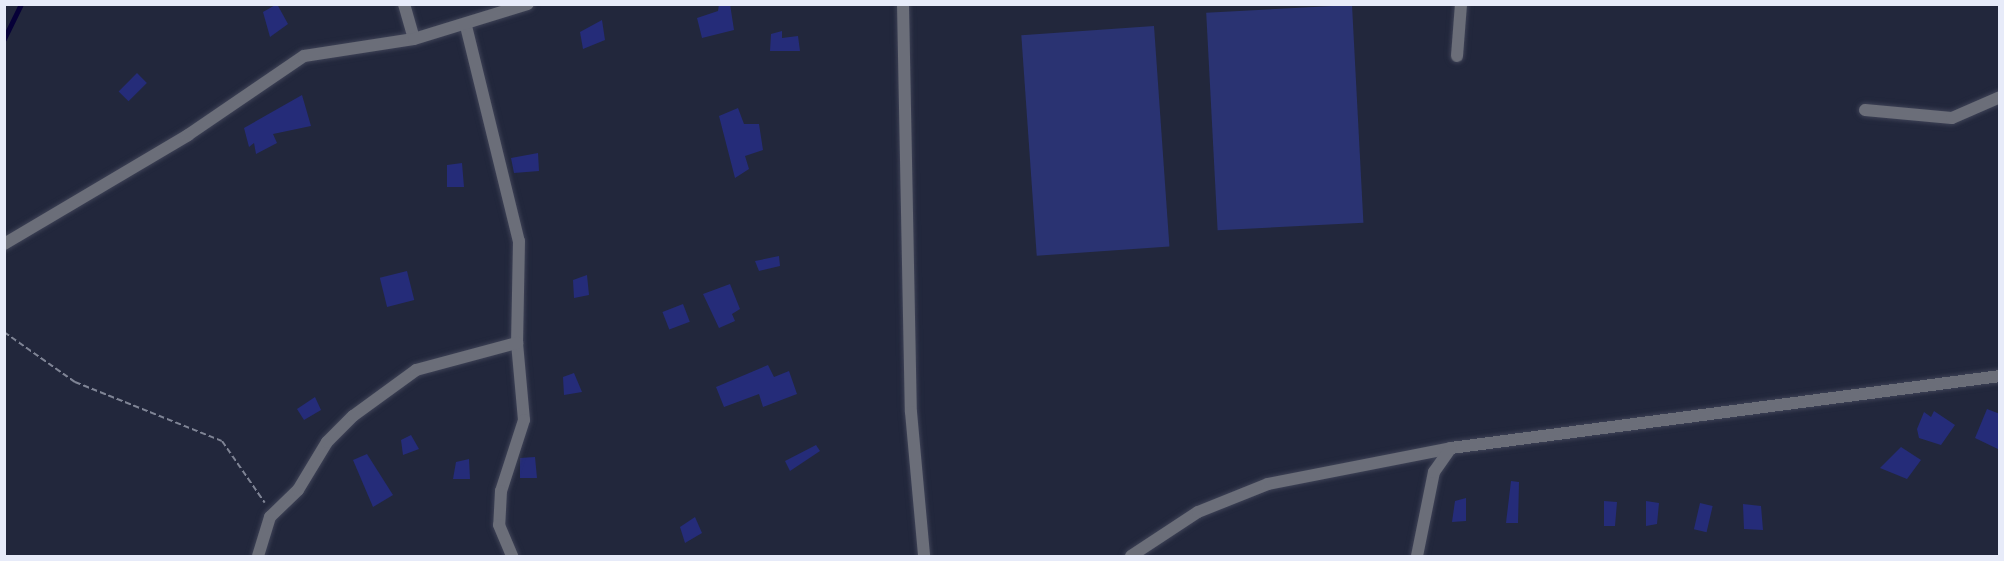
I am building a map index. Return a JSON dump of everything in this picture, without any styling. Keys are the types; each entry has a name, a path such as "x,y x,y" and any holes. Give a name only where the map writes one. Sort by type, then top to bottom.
{"street":[{"path":"404,4 414,39"},
{"path":"4,244 188,135 304,56 414,39 466,26 528,4"},
{"path":"903,4 911,412 924,556"},
{"path":"1456,56 1461,4"},
{"path":"466,26 519,241 517,343 524,420 501,491 499,525 512,556"},
{"path":"1865,110 1952,118 2000,97"},
{"path":"258,556 270,517 308,478 327,442 407,375 517,343"},
{"path":"1131,556 1225,498 1268,484 1451,448 2000,376"},
{"path":"1417,556 1434,472 1451,448"}],"path":[{"path":"4,332 75,382 222,441 270,517"}],"shaded area":[{"path":"1352,5 1363,223 1218,230 1206,13"},
{"path":"1154,26 1169,246 1037,256 1021,35"}],"building":[{"path":"277,4 288,24 270,37 263,12"},
{"path":"719,4 730,4 734,30 702,38 697,18 718,11"},
{"path":"602,20 605,40 583,49 580,32"},
{"path":"782,31 782,38 798,36 800,51 770,51 771,34"},
{"path":"137,73 147,83 129,101 119,91"},
{"path":"302,95 311,126 273,134 277,143 256,154 254,143 249,147 244,128"},
{"path":"738,108 744,124 759,124 763,150 745,156 749,169 735,178 719,116"},
{"path":"538,153 539,171 514,173 511,158"},
{"path":"462,163 464,187 447,187 447,165"},
{"path":"779,256 780,266 759,271 755,261"},
{"path":"407,271 414,300 387,307 380,278"},
{"path":"587,275 589,295 574,298 573,280"},
{"path":"730,284 740,309 732,314 735,321 719,328 703,294"},
{"path":"683,304 690,322 669,330 662,312"},
{"path":"768,365 774,377 789,371 797,394 763,407 759,394 724,407 716,387"},
{"path":"574,373 582,392 564,395 563,377"},
{"path":"315,397 321,410 304,420 297,409"},
{"path":"1987,409 2000,414 2000,450 1975,438"},
{"path":"1934,411 1955,425 1941,445 1919,438 1917,429 1924,412 1931,417"},
{"path":"411,435 419,449 403,455 401,440"},
{"path":"816,445 820,451 790,471 785,461"},
{"path":"1901,447 1921,460 1907,479 1880,468"},
{"path":"367,454 393,495 373,507 353,460"},
{"path":"535,457 537,478 520,478 520,458"},
{"path":"469,459 470,479 453,479 456,462"},
{"path":"1511,481 1519,482 1518,523 1506,523"},
{"path":"1466,498 1466,521 1452,522 1455,501"},
{"path":"1604,501 1617,502 1615,526 1604,526"},
{"path":"1646,501 1659,503 1657,524 1646,526"},
{"path":"1700,503 1713,506 1707,532 1694,529"},
{"path":"1743,504 1761,506 1763,530 1744,529"},
{"path":"695,517 702,533 685,543 680,527"}],"waterway":[{"path":"4,39 21,4"}]}
